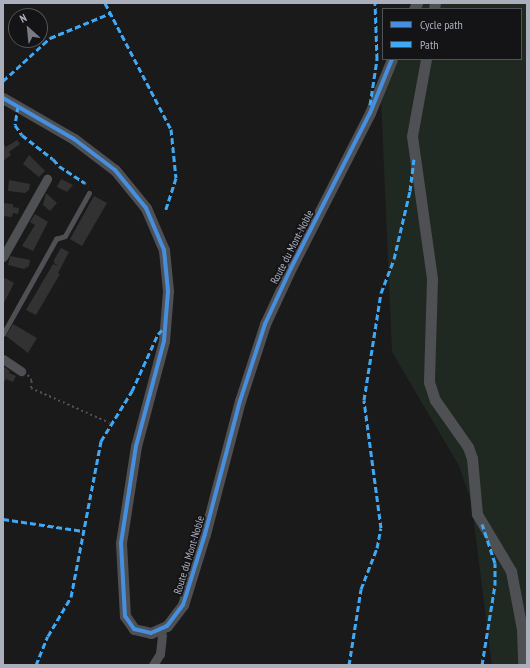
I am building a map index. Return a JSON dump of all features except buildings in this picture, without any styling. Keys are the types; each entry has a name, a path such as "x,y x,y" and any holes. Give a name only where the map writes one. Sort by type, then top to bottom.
{"street":[{"name":"Route du Mont-Noble","path":"3,98 74,139 115,170 146,208 164,250 168,291 164,340 136,446 121,543 125,616 134,629 151,633 167,626 183,605 240,401 265,324 291,268 370,113 392,60"},
{"path":"426,60 412,136 432,279 429,382 434,400 468,447 472,458 477,514 512,572 522,629 523,665"},
{"path":"3,257 47,179"},
{"path":"3,359 21,371"},
{"path":"153,665 160,654 162,635"}],"lane":[{"path":"3,334 56,239 65,236 89,193"}],"path":[{"path":"21,371 32,381 31,388 110,423"}],"shaded area":[{"path":"423,3 527,3 527,665 492,665 471,500 458,464 392,352 381,99 399,60 522,60 522,8 420,8"}],"marked path":[{"path":"105,3 171,129 176,178 165,212"},
{"path":"370,105 377,59 375,3"},
{"path":"3,81 50,38 111,13"},
{"path":"18,106 15,125 22,135 53,159 59,166 85,183"},
{"path":"349,665 361,589 377,548 381,528 364,400 381,293 394,259 410,191 414,159"},
{"path":"36,665 48,636 71,597 101,441 132,391 158,334 165,327"},
{"path":"3,519 83,531"},
{"path":"482,524 495,563 495,585 482,665"}],"cycle path":[{"path":"3,98 74,139 115,170 146,208 164,250 168,291 164,341 136,446 121,543 125,616 134,629 151,633 167,626 183,605 205,534 240,401 265,324 291,268 370,113 392,60"}]}
